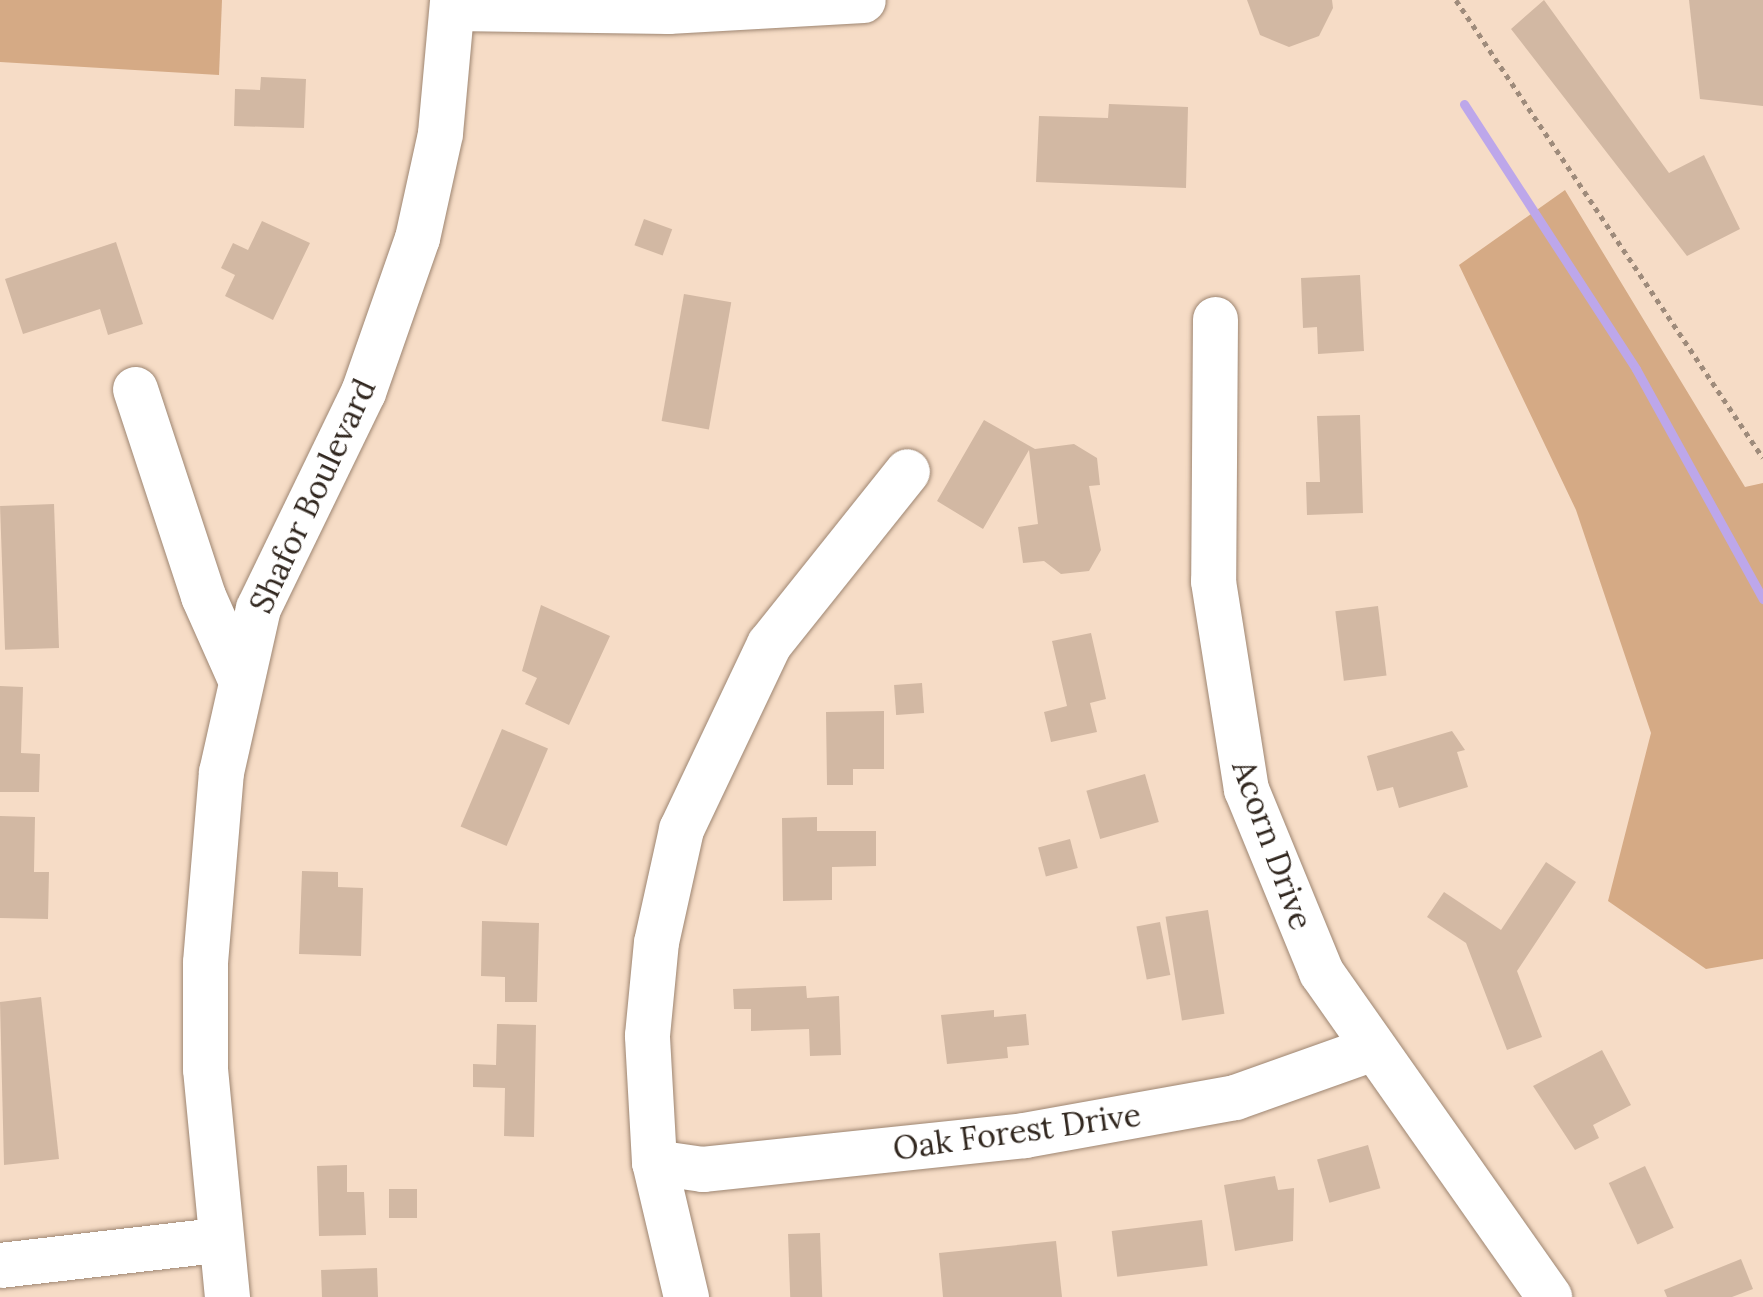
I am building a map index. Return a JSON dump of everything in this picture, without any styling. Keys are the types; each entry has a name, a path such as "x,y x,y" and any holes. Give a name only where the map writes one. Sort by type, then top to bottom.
{"street":[{"path":"452,4 664,6 863,0"},
{"name":"Shafor Boulevard","path":"227,1297 217,1240 204,962 220,772 239,677 282,547 392,322 440,133 452,4"},
{"name":"Acorn Drive","path":"1215,319 1213,581 1230,712 1279,884 1370,1049 1548,1297"},
{"path":"135,388 203,596 239,677"},
{"path":"686,1297 654,1162 647,1035 656,942 682,829 770,644 907,471"},
{"name":"Oak Forest Drive","path":"654,1162 702,1168 1024,1135 1235,1097 1370,1049"},
{"path":"0,1266 217,1240"}],"path":[{"path":"1456,0 1763,458"}],"shaded area":[{"path":"0,0 222,0 219,75 0,62"},
{"path":"1565,190 1745,487 1763,483 1763,959 1706,969 1608,901 1651,733 1576,510 1459,265"}],"building":[{"path":"1247,0 1332,0 1333,8 1319,36 1289,47 1260,35"},
{"path":"1544,0 1669,173 1704,155 1740,229 1687,256 1511,29"},
{"path":"1689,0 1763,0 1763,106 1700,99"},
{"path":"261,77 306,79 304,128 234,126 235,89 260,90"},
{"path":"1109,104 1188,107 1186,188 1036,182 1039,116 1108,118"},
{"path":"644,219 672,229 663,256 634,245"},
{"path":"262,221 310,243 273,320 225,296 235,275 221,268 233,243 248,250"},
{"path":"116,242 143,324 108,335 100,309 23,334 5,279"},
{"path":"1360,275 1364,351 1318,354 1317,327 1303,328 1301,278"},
{"path":"684,294 731,302 709,429 662,421"},
{"path":"1360,415 1363,513 1307,515 1306,482 1320,482 1317,416"},
{"path":"984,420 1035,449 1074,444 1097,458 1100,485 1089,486 1101,550 1089,571 1061,574 1044,561 1023,563 1018,527 1038,524 1029,450 983,529 937,501"},
{"path":"54,504 59,648 5,650 0,506"},
{"path":"541,605 610,636 569,725 525,704 537,678 522,671"},
{"path":"1378,606 1387,675 1344,681 1335,611"},
{"path":"1091,633 1106,699 1090,703 1097,732 1051,742 1044,712 1067,706 1052,641"},
{"path":"922,683 924,713 896,715 894,685"},
{"path":"0,686 23,687 21,753 40,754 39,792 0,792"},
{"path":"884,711 884,769 853,769 853,785 827,785 826,712"},
{"path":"502,729 548,749 507,846 461,827"},
{"path":"1452,731 1465,750 1457,752 1468,787 1399,808 1393,787 1377,791 1367,756"},
{"path":"1145,774 1159,822 1100,839 1086,791"},
{"path":"0,816 35,817 34,872 49,872 48,919 0,918"},
{"path":"817,817 817,831 876,831 876,866 832,867 832,900 783,901 782,818"},
{"path":"1070,839 1078,868 1046,877 1038,848"},
{"path":"1546,862 1576,882 1517,971 1542,1037 1507,1050 1466,943 1427,917 1444,892 1501,930"},
{"path":"302,871 338,872 338,887 363,888 361,956 299,954"},
{"path":"1208,910 1224,1014 1182,1020 1166,917"},
{"path":"482,921 539,923 537,1002 505,1002 505,977 481,976"},
{"path":"1160,922 1170,975 1147,980 1136,927"},
{"path":"806,986 807,998 839,996 841,1055 810,1056 809,1029 751,1031 751,1009 734,1009 733,989"},
{"path":"41,997 59,1159 4,1165 0,1002"},
{"path":"994,1010 994,1017 1026,1014 1029,1045 1007,1047 1008,1058 947,1064 941,1015"},
{"path":"497,1024 536,1025 534,1137 504,1136 505,1088 473,1087 473,1064 496,1065"},
{"path":"1602,1050 1631,1105 1593,1125 1599,1138 1575,1150 1533,1086"},
{"path":"1368,1145 1380,1188 1329,1203 1317,1160"},
{"path":"347,1165 347,1192 364,1192 366,1235 319,1236 317,1166"},
{"path":"1645,1166 1674,1228 1637,1245 1609,1183"},
{"path":"1275,1176 1278,1190 1294,1188 1293,1241 1235,1251 1224,1185"},
{"path":"389,1189 417,1189 417,1218 389,1218"},
{"path":"1202,1220 1208,1266 1117,1277 1112,1231"},
{"path":"820,1233 822,1297 790,1297 788,1234"},
{"path":"1056,1241 1062,1297 943,1297 939,1253"},
{"path":"1741,1259 1753,1289 1732,1297 1667,1297 1664,1290"},
{"path":"377,1268 378,1297 322,1297 321,1270"}],"waterway":[{"path":"1464,104 1636,369 1763,599"}]}
